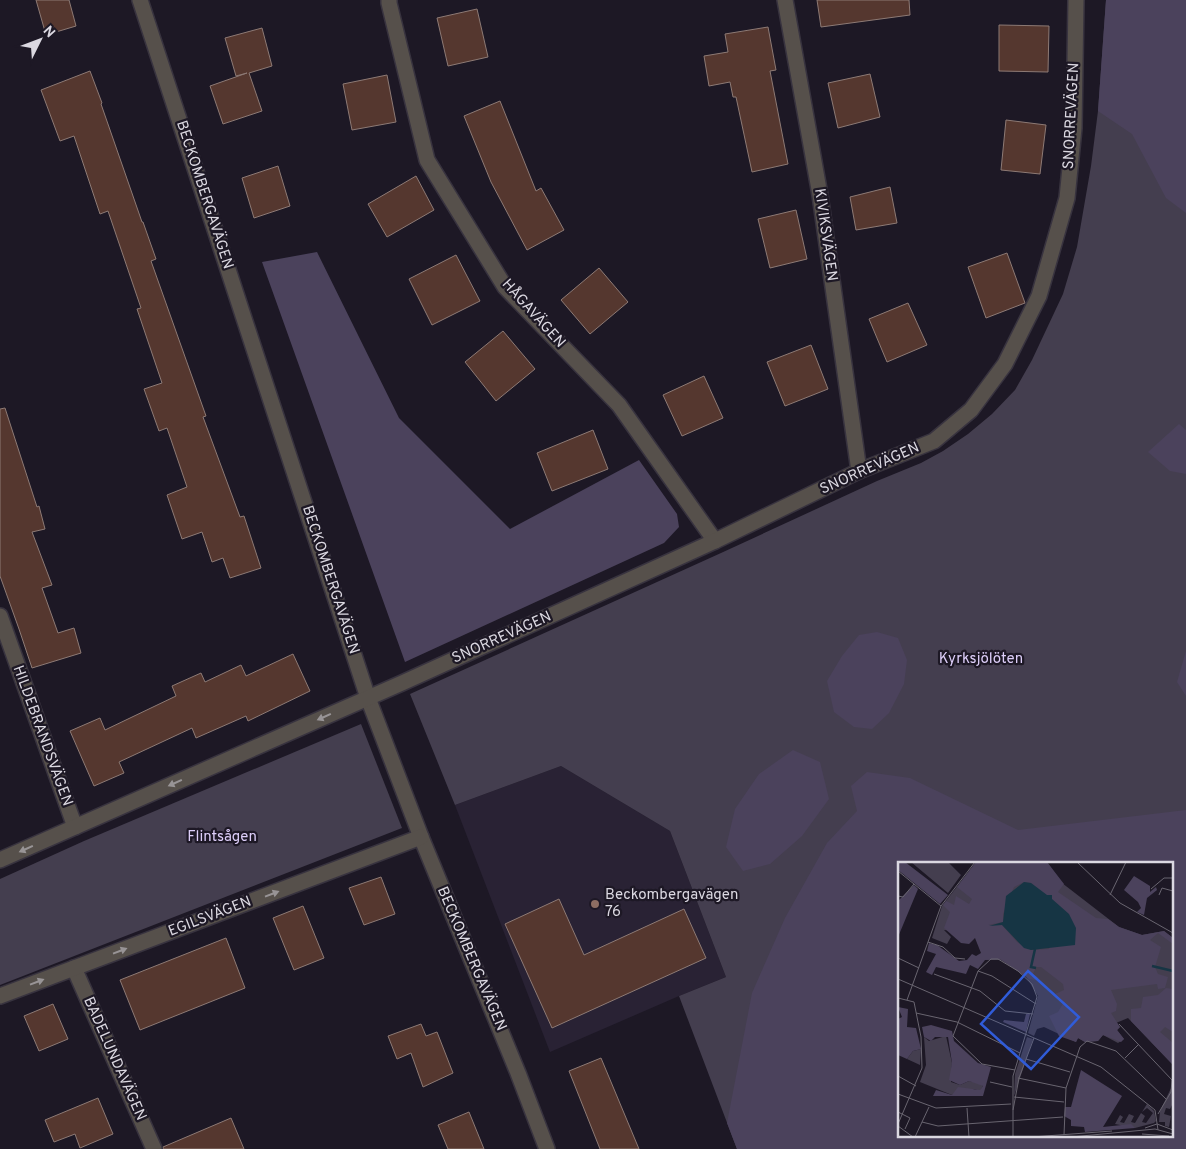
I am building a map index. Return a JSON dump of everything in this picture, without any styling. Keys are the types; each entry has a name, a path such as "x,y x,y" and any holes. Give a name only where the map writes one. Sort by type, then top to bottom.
{"street":[{"name":"BECKOMBERGAVÄGEN","path":"140,0 368,698 421,837 518,1073 547,1149"},
{"name":"HÅGAVÄGEN","path":"389,0 427,160 505,287 619,405 715,541"},
{"name":"KIVIKSVÄGEN","path":"785,0 820,195 859,472"},
{"name":"SNORREVÄGEN","path":"368,698 715,541 859,472 934,442 971,410 1004,364 1039,296 1067,198 1074,128 1076,0"},
{"name":"HILDEBRANDSVÄGEN","path":"0,616 75,827"},
{"path":"0,860 368,698"},
{"name":"EGILSVÄGEN","path":"0,996 421,837"},
{"name":"BADELUNDAVÄGEN","path":"74,968 154,1149"}],"shaded area":[{"path":"1106,0 1186,0 1186,213 1166,198 1132,134 1098,111"},
{"path":"317,252 399,418 510,529 639,460 677,514 679,527 664,543 405,662 262,262"},
{"path":"1179,424 1186,430 1186,474 1170,471 1148,452"},
{"path":"877,632 898,638 907,660 904,684 889,713 872,729 854,727 834,712 827,681 842,656 859,635"},
{"path":"1186,651 1186,696 1177,682"},
{"path":"793,750 820,762 829,799 802,836 770,864 743,871 726,847 735,809 759,774"},
{"name":"Beckombergavägen 76","path":"561,766 670,831 726,977 550,1052 455,805"},
{"path":"867,772 910,778 1018,830 1186,810 1186,1149 737,1149 727,1123 752,993 785,918 827,843 857,811 851,786"}],"green space":[{"name":"Kyrksjölöten","path":"1106,0 1186,0 1186,1149 737,1149 679,996 726,977 670,831 561,766 455,805 410,694 877,481 921,463 968,434 992,414 1015,390 1032,360 1063,294 1077,247 1098,111"},
{"name":"Flintsågen","path":"361,724 402,828 0,985 0,879 84,841"}],"building":[{"path":"36,0 69,0 76,26 46,35"},
{"path":"817,0 909,0 910,15 821,27"},
{"path":"477,9 488,57 448,66 437,18"},
{"path":"999,25 1049,26 1048,72 999,71"},
{"path":"768,27 776,70 770,71 788,164 752,172 736,97 733,97 730,82 709,86 704,56 728,52 725,34"},
{"path":"262,28 272,66 249,73 262,111 223,124 210,86 247,73 236,76 225,38"},
{"path":"90,71 156,259 151,261 206,416 203,417 240,517 244,516 261,568 230,578 223,558 212,562 202,532 182,539 167,495 187,487 167,428 159,431 144,389 162,383 137,309 141,308 108,211 100,214 74,136 60,141 41,90"},
{"path":"870,74 880,117 838,128 828,83"},
{"path":"387,75 396,122 352,130 343,84"},
{"path":"500,101 536,191 541,188 564,230 527,250 491,182 464,116"},
{"path":"1006,120 1046,125 1040,174 1001,170"},
{"path":"278,166 290,206 254,218 242,178"},
{"path":"416,176 434,210 387,237 368,204"},
{"path":"890,187 897,223 856,230 850,197"},
{"path":"796,210 807,259 770,268 758,219"},
{"path":"1007,253 1025,303 986,318 968,267"},
{"path":"456,255 480,301 432,325 409,279"},
{"path":"599,268 628,302 590,334 561,300"},
{"path":"908,303 927,345 887,362 869,319"},
{"path":"503,331 535,369 496,401 465,362"},
{"path":"811,345 828,389 785,406 767,362"},
{"path":"704,376 723,418 682,436 663,395"},
{"path":"5,408 37,507 39,506 45,529 32,532 52,585 42,588 58,633 74,628 81,653 32,668 0,576 0,409"},
{"path":"593,430 608,469 552,491 537,453"},
{"path":"293,654 310,691 248,721 246,716 196,738 192,728 119,762 124,773 94,786 70,731 100,718 105,730 176,696 172,686 201,673 205,682 241,665 246,676"},
{"path":"381,877 395,914 364,925 349,888"},
{"path":"559,899 584,955 684,909 706,958 552,1028 505,924"},
{"path":"303,906 324,958 294,970 273,918"},
{"path":"226,938 245,988 140,1030 120,980"},
{"path":"53,1004 68,1039 39,1051 24,1016"},
{"path":"421,1024 426,1036 437,1032 453,1073 423,1087 411,1053 397,1059 388,1036"},
{"path":"601,1058 639,1149 600,1149 569,1071"},
{"path":"98,1098 113,1134 80,1148 75,1134 54,1142 45,1120"},
{"path":"469,1112 484,1149 448,1149 438,1125"},
{"path":"231,1118 244,1149 163,1149 163,1147"}],"place":[{"name":"Beckombergavägen 76","path":"595,904"}]}
